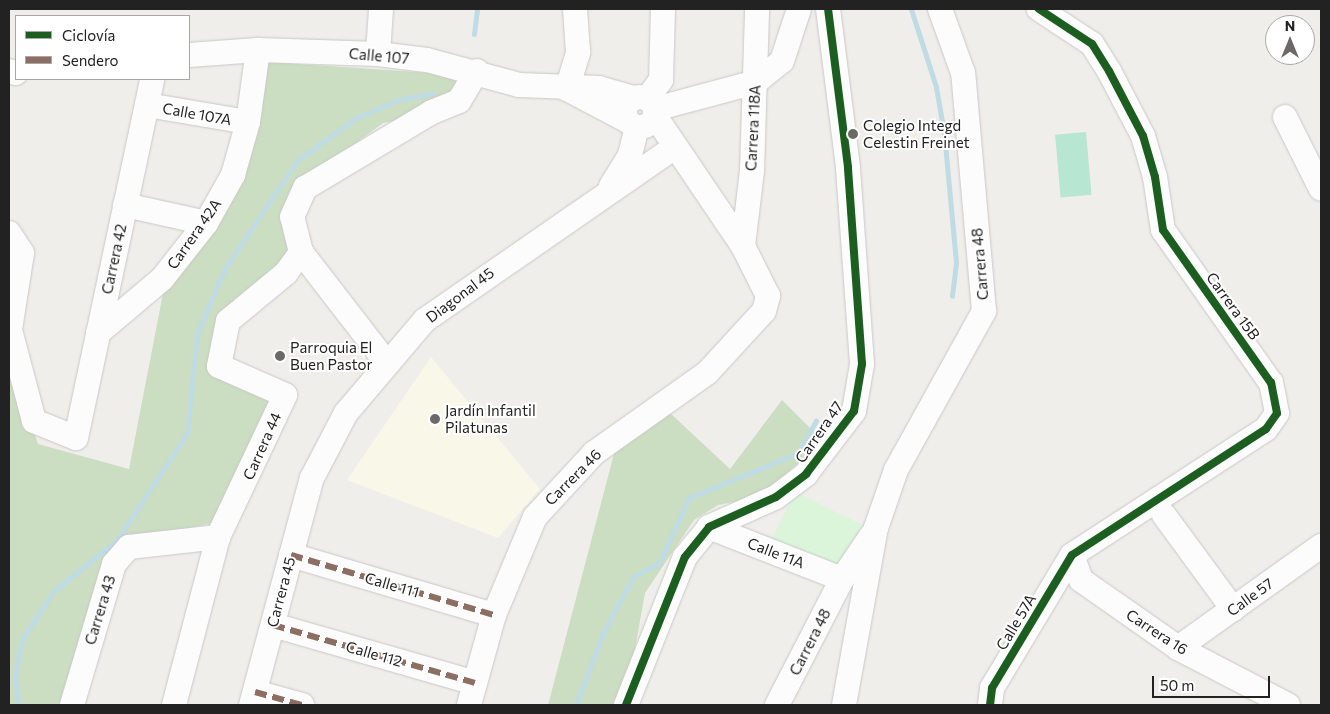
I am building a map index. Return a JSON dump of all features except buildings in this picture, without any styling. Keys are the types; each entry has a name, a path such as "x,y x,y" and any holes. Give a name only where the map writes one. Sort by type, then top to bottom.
{"street":[{"path":"378,54 381,9"},
{"path":"567,90 578,52 575,9"},
{"path":"644,110 661,80 663,9"},
{"name":"Carrera 118A","path":"743,246 756,82 757,9"},
{"path":"644,110 756,82 782,61 799,9"},
{"name":"Carrera 47","path":"626,705 685,558 709,527 776,496 806,474 854,411 862,364 841,93 828,9"},
{"name":"Carrera 48","path":"844,705 876,528 896,470 984,311 963,73 940,9"},
{"name":"Carrera 15B","path":"1039,9 1092,44 1109,72 1143,136 1155,177 1163,230 1271,383 1278,407 1266,429 1072,555"},
{"name":"Calle 107","path":"190,55 258,50 378,54 477,72 519,85 567,90 599,88 644,110"},
{"name":"Carrera 42A","path":"98,333 162,279 206,222 233,175 248,122 258,50"},
{"path":"386,362 301,252 292,217 304,188 432,112 459,101 477,72"},
{"name":"Carrera 42","path":"9,233 22,253 10,330 34,421 76,438 152,80"},
{"name":"Calle 107A","path":"147,105 248,122"},
{"path":"644,110 675,147 743,246"},
{"name":"Diagonal 45","path":"606,193 630,155 644,110"},
{"path":"1285,116 1321,189"},
{"name":"Diagonal 45","path":"312,478 346,413 386,362 425,320 675,147"},
{"path":"125,205 206,222"},
{"name":"Carrera 46","path":"472,694 494,614 522,539 549,500 594,453 707,373 764,311 768,296 743,246"},
{"name":"Carrera 44","path":"174,705 218,537 285,395 219,366 228,321 286,273 301,252"},
{"name":"Carrera 45","path":"253,699 312,478"},
{"path":"1164,515 1233,609"},
{"name":"Calle 11A","path":"709,527 842,579"},
{"name":"Carrera 48","path":"777,705 842,579 876,528"},
{"name":"Carrera 43","path":"72,705 114,564 129,547 218,537"},
{"name":"Calle 57","path":"1178,648 1321,546"},
{"name":"Calle 111","path":"291,555 494,614"},
{"name":"Carrera 16","path":"1072,555 1081,580 1178,648 1288,705"},
{"name":"Calle 57A","path":"990,705 992,688 1072,555"},
{"name":"Calle 112","path":"272,626 472,694"},
{"path":"253,699 302,705"}],"shaded area":[{"name":"Jardín Infantil Pilatunas","path":"431,357 540,489 498,538 347,480"}],"green space":[{"path":"267,62 462,75 450,101 417,116 383,123 324,167 289,251 213,362 277,399 217,522 127,542 61,705 9,705 9,357 38,444 129,469 165,283 190,249"},
{"path":"1086,132 1091,195 1061,197 1055,135"},
{"path":"782,400 816,434 798,463 771,488 744,500 718,505 694,520 645,593 633,660 615,705 548,705 615,450 670,413 730,469"},
{"path":"795,492 862,524 839,571 772,539"}],"waterway":[{"path":"474,34 477,9"},
{"path":"911,9 936,87 944,133 956,263 952,296"},
{"path":"19,705 15,676 22,639 53,592 117,540 187,434 197,334 224,270 297,161 353,120 397,100 432,94"},
{"path":"576,705 604,631 633,577 659,563 689,498 798,453 816,421"}],"marked path":[{"path":"291,555 494,615"},
{"path":"273,625 475,683"},
{"path":"255,692 302,705"}],"cycle path":[{"path":"626,705 685,557 709,527 776,497 806,474 854,411 862,364 848,167 828,9"},
{"path":"990,705 992,688 1072,555 1266,429 1277,413 1271,383 1163,230 1155,177 1143,136 1109,71 1092,44 1039,9"}],"place":[{"name":"Colegio Integd Celestin Freinet","path":"853,134"},
{"name":"Parroquia El Buen Pastor","path":"280,356"},
{"name":"Jardín Infantil Pilatunas","path":"435,419"}]}
